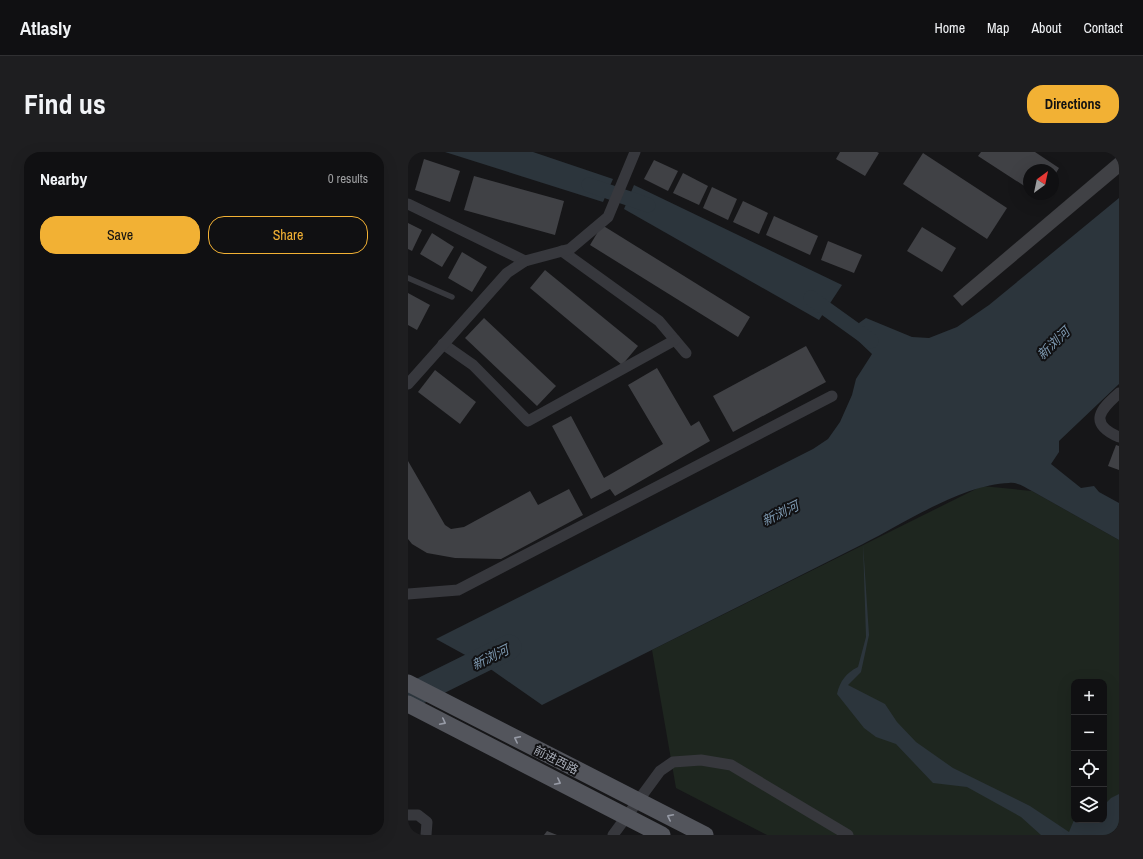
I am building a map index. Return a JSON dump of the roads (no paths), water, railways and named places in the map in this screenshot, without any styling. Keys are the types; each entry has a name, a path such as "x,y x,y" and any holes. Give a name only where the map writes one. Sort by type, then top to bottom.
{"main road":[{"name":"前进西路","path":"408,683 705,835"},
{"name":"前进西路","path":"408,704 662,835"}],"street":[{"path":"408,384 507,273 525,261 570,249 608,217 635,152"},
{"path":"408,204 525,261"},
{"path":"562,251 659,321 686,353"},
{"path":"443,344 473,365 528,421 674,340"},
{"path":"1119,393 1103,407 1100,412 1100,420 1108,431 1119,437"},
{"path":"408,594 458,590 832,396"},
{"path":"613,835 660,771 673,762 700,760 731,765 848,835"},
{"path":"408,815 418,814 427,822 426,835"}],"lane":[{"path":"408,278 452,297"}],"water":[{"path":"445,152 533,152 613,179 603,202"},
{"path":"634,185 842,285 819,320 624,209"},
{"path":"1119,198 1119,384 1059,441 1059,452 1051,464 1081,488 1094,486 1099,492 1119,503 1119,540 1024,486 1012,483 991,485 954,497 542,705 489,668 436,639 813,449 828,439 840,422 852,395 856,379 872,354 852,335 859,323 866,318 912,337 929,338 957,327 989,305"},
{"path":"863,544 869,635 861,672 848,685 885,704 897,722 916,742 953,768 1030,806 1069,832 1073,823 1107,823 1107,802 1119,794 1119,835 1041,835 1021,817 967,787 933,783 896,744 876,737 864,728 837,694 844,678 858,667 866,637"}],"waterway":[{"path":"589,185 648,205"},
{"path":"811,298 871,341"},
{"name":"新浏河","path":"408,697 509,647"}]}
